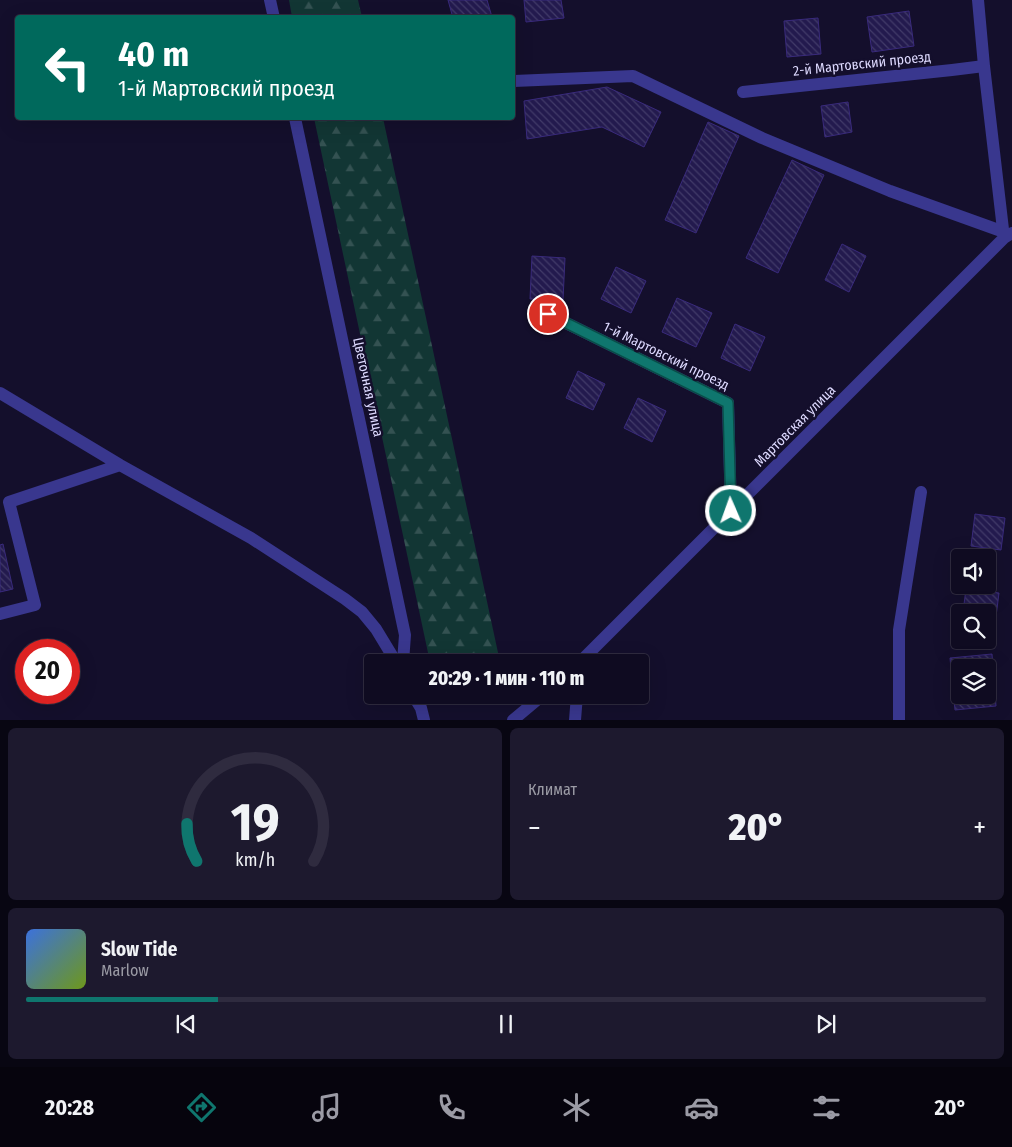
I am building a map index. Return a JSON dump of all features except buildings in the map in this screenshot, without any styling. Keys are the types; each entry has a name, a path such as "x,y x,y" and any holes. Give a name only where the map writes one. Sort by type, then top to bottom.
{"street":[{"path":"270,0 273,15"},
{"path":"515,81 633,76 762,138 890,191 1007,234 984,66 978,0"},
{"name":"2-й Мартовский проезд","path":"743,92 984,66"},
{"name":"Цветочная улица","path":"295,120 405,635 404,654"},
{"name":"Мартовская улица","path":"588,654 1007,234"},
{"name":"1-й Мартовский проезд","path":"548,314 728,403 731,511"},
{"path":"0,393 120,465 251,538 345,599 362,612 380,635 391,654"},
{"path":"0,614 35,605 9,502 120,465"},
{"path":"899,720 899,630 921,492"},
{"path":"418,704 424,720"},
{"path":"514,720 533,704"},
{"path":"576,720 577,704"}],"green space":[{"path":"289,0 358,0 362,15 292,15"},
{"path":"314,120 383,120 498,654 428,654"}],"route":[{"path":"548,314 728,403 731,511"}]}
